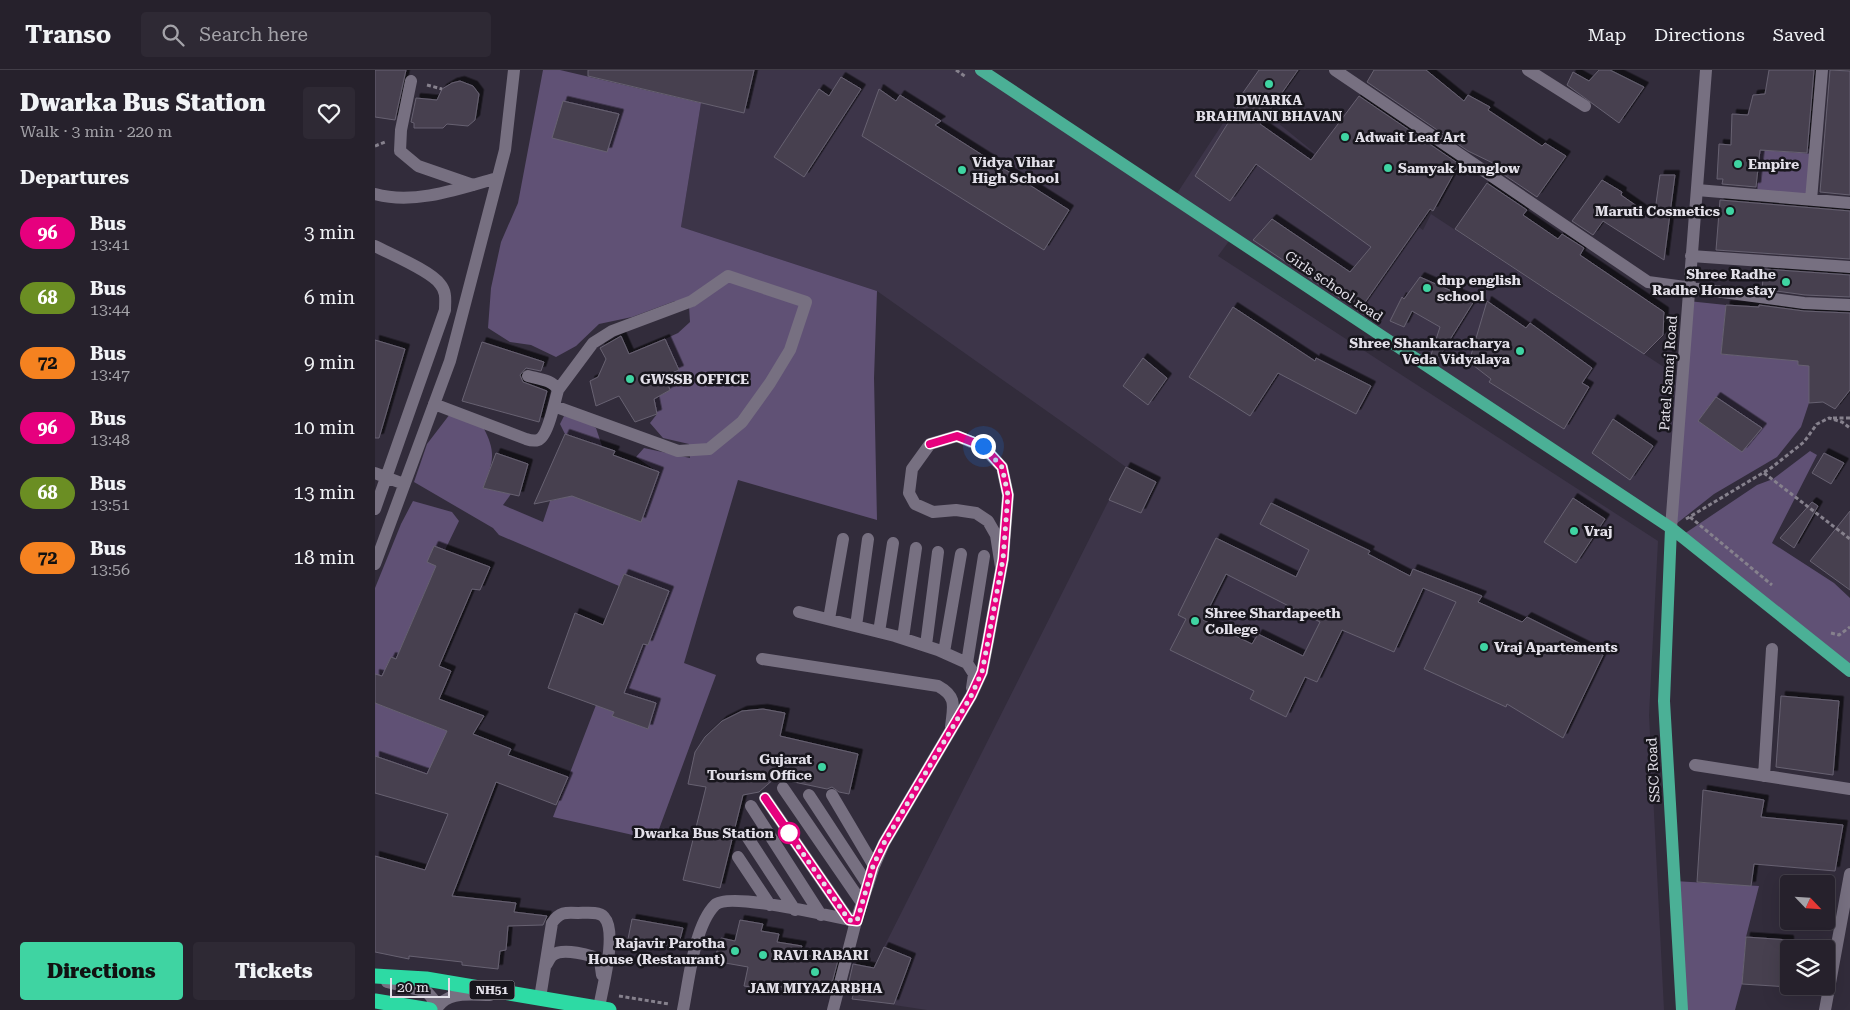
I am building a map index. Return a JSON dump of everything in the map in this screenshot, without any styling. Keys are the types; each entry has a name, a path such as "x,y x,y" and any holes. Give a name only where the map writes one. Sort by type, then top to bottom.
{"highway":[{"name":"NH51","path":"375,978 426,979 604,1009"},
{"path":"375,1002 433,1010"}],"main road":[{"name":"Girls school road","path":"981,70 1671,528 1850,671"},
{"name":"SSC Road","path":"1671,528 1664,701 1682,1010"}],"street":[{"path":"375,564 449,361 505,150 514,70"},
{"path":"1335,70 1648,282 1804,303 1850,305"},
{"path":"1528,70 1585,106"},
{"name":"Patel Samaj Road","path":"1671,528 1706,70"},
{"path":"1811,200 1822,70"},
{"path":"411,81 401,130 400,151 418,166 473,185"},
{"path":"375,194 384,197 429,196 497,178"},
{"path":"1697,190 1850,203"},
{"path":"375,246 418,268 440,283 445,294 445,310 381,475 375,509"},
{"path":"1691,256 1850,267"},
{"path":"434,404 526,439 537,440 543,437 558,390 593,343 612,331 692,300 728,276 807,302 790,350 770,383 742,422 709,449 678,452 554,406"},
{"path":"528,376 555,385 558,390"},
{"path":"833,1010 853,921 862,903 873,866 884,843 971,696 982,672 1001,567 1008,495 1002,467 983,446 957,436 930,444 912,470 909,493 915,504 933,512 956,510 977,513 988,521 996,535 1001,567"},
{"path":"381,475 404,484"},
{"path":"829,619 843,539"},
{"path":"856,626 867,539"},
{"path":"879,632 893,543"},
{"path":"903,638 916,548"},
{"path":"926,645 938,552"},
{"path":"944,652 961,554"},
{"path":"967,663 984,556"},
{"path":"799,612 903,638 944,652 967,663 974,674 971,696"},
{"path":"1764,776 1772,648"},
{"path":"762,658 938,686 949,692 953,702 951,731"},
{"path":"1695,765 1850,789"},
{"path":"783,788 862,903"},
{"path":"809,795 868,885"},
{"path":"832,796 873,866"},
{"path":"765,798 853,921"},
{"path":"751,806 821,915"},
{"path":"746,835 795,910"},
{"path":"738,857 770,905"},
{"path":"1825,1010 1850,874"},
{"path":"683,1010 699,938 708,915 722,901 747,901 853,921"},
{"path":"433,1010 447,998 458,994 540,998 552,923 557,916 566,912 599,914 604,917 608,926 609,950 601,992"},
{"path":"545,965 551,956 559,952 593,955 600,961 603,969 601,992 604,1009"},
{"path":"375,978 427,992 433,999 433,1010"},
{"path":"375,1002 400,1010"}],"path":[{"path":"956,70 970,80"},
{"path":"1671,528 1764,473 1804,442 1817,424 1829,418 1850,418"},
{"path":"1829,418 1842,422 1850,428"},
{"path":"1764,473 1850,539"},
{"path":"1689,517 1778,590"},
{"path":"1829,633 1839,635 1850,627"}],"shaded area":[{"path":"543,70 560,70 701,103 681,227 877,291 874,378 877,520 738,480 684,663 716,675 655,840 553,817 596,705 614,712 613,716 648,729 656,703 624,693 643,644 648,645 669,591 624,574 619,586 499,535 493,528 414,482 427,444 450,414 483,427 490,444 492,458 483,488 511,494 503,505 543,522 550,501 570,496 592,442 565,434 560,424 564,416 578,418 596,428 602,446 582,500 659,473 636,457 644,448 690,458 689,444 663,438 650,423 657,414 654,399 670,390 665,376 679,370 665,339 678,333 690,322 689,306 675,301 632,317 599,324 576,346 556,357 531,345 510,342 488,328 491,288 501,242 518,203"},
{"path":"754,70 981,70 1174,198 1240,97 1267,114 1316,154 1423,230 1431,214 1682,379 1671,528 1232,237 1218,256 1658,541 1649,715 1664,1010 927,1010 894,1005 911,958 884,947 1109,500 1141,513 1156,482 1126,467 877,291 681,227 701,103 744,113","holes":["1144,359 1167,378 1148,405 1124,386"]},
{"path":"1760,150 1815,154 1811,200 1757,195"},
{"path":"1688,301 1726,305 1721,354 1769,358 1775,308 1809,366 1809,403 1801,427 1777,457 1714,494 1671,528"},
{"path":"1810,451 1817,455 1772,543 1834,583 1850,598 1850,671 1681,536 1757,485 1773,479"},
{"path":"413,501 452,512 459,521 445,550 434,546 436,566 396,659 391,657 382,676 375,678 375,588 401,524"},
{"path":"375,703 447,731 491,796 375,756"},
{"path":"1674,881 1759,886 1746,937 1742,984 1735,1010 1682,1010"}],"building":[{"path":"375,70 406,70 395,120 375,117"},
{"path":"588,70 754,70 744,113 588,76"},
{"path":"1259,70 1298,70 1260,124 1311,160 1359,96 1459,164 1433,211 1430,209 1359,311 1253,240 1272,219 1350,272 1371,247 1256,164 1230,201 1195,176 1243,99 1240,97"},
{"path":"1374,70 1426,70 1464,101 1468,95 1490,107 1488,110 1542,146 1545,143 1566,156 1537,197 1497,170 1499,166 1468,151 1367,82"},
{"path":"1599,70 1610,70 1644,87 1619,123 1567,85 1573,72 1589,81"},
{"path":"1769,70 1814,70 1807,153 1760,150 1756,187 1722,184 1723,179 1717,179 1719,144 1731,145 1732,114 1748,115 1753,95 1765,94"},
{"path":"1830,70 1850,71 1850,195 1820,192"},
{"path":"841,77 861,89 804,177 774,157 819,89 829,96"},
{"path":"460,81 473,86 479,94 475,120 468,126 447,124 443,128 414,128 414,123 411,122 416,98 437,100 442,89"},
{"name":"Vidya Vihar High School","path":"879,89 896,101 900,95 941,121 935,125 1069,210 1044,250 862,136"},
{"path":"563,101 619,114 607,152 552,138"},
{"path":"1660,175 1675,175 1664,260 1603,221 1593,235 1572,221 1602,180 1622,192 1621,195 1654,218"},
{"path":"1487,183 1527,210 1523,215 1558,239 1562,234 1584,248 1580,255 1664,312 1663,335 1644,354 1455,229"},
{"path":"1720,200 1850,211 1850,259 1716,250"},
{"path":"1764,269 1850,275 1850,297 1805,295 1762,289"},
{"path":"1420,277 1474,301 1436,362 1430,358 1440,327 1412,311 1404,327 1390,321 1402,297 1404,299"},
{"name":"Shree Shankaracharya Veda Vidyalaya","path":"1487,301 1526,328 1530,323 1592,368 1582,383 1589,387 1564,429 1489,382 1491,379 1469,362"},
{"path":"1726,305 1759,307 1759,305 1804,311 1850,313 1850,390 1835,409 1823,402 1809,403 1809,366 1798,365 1798,361 1721,354"},
{"path":"1233,307 1315,361 1316,358 1371,386 1356,414 1278,373 1250,416 1189,377"},
{"name":"GWSSB OFFICE","path":"621,336 629,354 665,339 679,370 665,376 670,390 654,399 657,414 635,422 619,396 596,406 590,381 598,377 606,359 600,348"},
{"path":"375,340 405,349 379,438 375,438"},
{"path":"482,342 544,362 541,371 526,368 520,375 523,382 547,391 539,422 462,401"},
{"path":"1143,358 1167,378 1148,405 1123,386"},
{"path":"1716,397 1762,428 1742,452 1698,421"},
{"path":"1613,419 1653,446 1630,480 1592,453"},
{"path":"565,434 615,451 613,455 659,472 641,522 572,496 534,504"},
{"path":"496,453 528,464 519,496 483,488"},
{"path":"1824,453 1844,463 1831,484 1812,473"},
{"path":"1126,467 1156,482 1141,513 1109,500"},
{"name":"Vraj","path":"1573,498 1605,519 1576,563 1544,542"},
{"path":"1812,502 1818,506 1794,548 1780,538"},
{"path":"1271,503 1370,551 1368,554 1410,576 1413,569 1482,596 1478,602 1522,622 1527,617 1603,655 1563,738 1507,704 1506,707 1424,669 1456,602 1423,588 1394,652 1342,630 1317,682 1305,677 1286,717 1250,699 1254,691 1170,650 1186,619 1178,615 1216,538 1296,577 1309,550 1260,524","holes":["1226,574 1320,622 1303,656 1258,634 1252,644 1203,620"]},
{"path":"1850,511 1850,590 1810,561"},
{"path":"434,546 490,567 480,590 472,589 439,666 451,671 439,699 484,716 473,734 511,749 508,755 568,777 556,805 496,782 452,896 516,903 514,912 547,916 543,925 508,926 506,950 500,951 498,969 462,965 462,962 409,956 409,959 375,952 375,856 425,870 448,814 375,793 375,756 427,774 447,731 375,703 375,674 382,676 391,657 396,659 436,566 427,562"},
{"path":"624,574 669,591 648,645 643,644 624,693 656,703 648,729 612,716 614,712 548,688 575,613 603,625"},
{"path":"1781,696 1839,701 1833,775 1776,767"},
{"path":"763,709 785,713 780,736 858,754 849,794 839,792 832,787 827,789 775,778 759,792 743,795 720,888 683,880 706,787 688,784 695,752 705,737 722,721 742,711"},
{"path":"1703,790 1764,800 1761,817 1843,825 1835,871 1754,864 1751,886 1697,882"},
{"path":"632,919 683,928 678,947 628,939"},
{"path":"740,920 763,924 761,931 779,934 777,942 802,946 799,954 838,960 831,987 815,984 814,989 791,983 789,989 766,983 764,989 744,986 748,967 714,961 721,938 735,941"},
{"path":"1746,937 1789,940 1780,940 1780,986 1742,984"},
{"path":"884,947 911,958 894,1004 852,999 854,992 847,990 853,964 874,968"}],"bus line":[{"name":"96","path":"765,798 849,920 857,921 873,866 884,843 971,696 982,672 1003,559 1008,495 1002,467 983,446 957,436 930,444"}],"place":[{"name":"DWARKA BRAHMANI BHAVAN","path":"1269,84"},
{"name":"Adwait Leaf Art","path":"1345,137"},
{"name":"Empire","path":"1738,164"},
{"name":"Samyak bunglow","path":"1388,168"},
{"name":"Vidya Vihar High School","path":"962,170"},
{"name":"Maruti Cosmetics","path":"1730,211"},
{"name":"Shree Radhe Radhe Home stay","path":"1786,282"},
{"name":"dnp english school","path":"1427,288"},
{"name":"Shree Shankaracharya Veda Vidyalaya","path":"1520,351"},
{"name":"GWSSB OFFICE","path":"630,379"},
{"name":"Vraj","path":"1574,531"},
{"name":"Shree Shardapeeth College","path":"1195,621"},
{"name":"Vraj Apartements","path":"1484,647"},
{"name":"Gujarat Tourism Office","path":"822,767"},
{"name":"Dwarka Bus Station","path":"789,833"},
{"name":"Rajavir Parotha House (Restaurant)","path":"735,951"},
{"name":"RAVI RABARI","path":"763,955"},
{"name":"JAM MIYAZARBHA","path":"815,972"}],"route":[{"path":"789,833 786,829 849,920 857,921 873,866 884,843 971,696 982,672 1003,559 1008,495 1002,467 983,446"}]}
